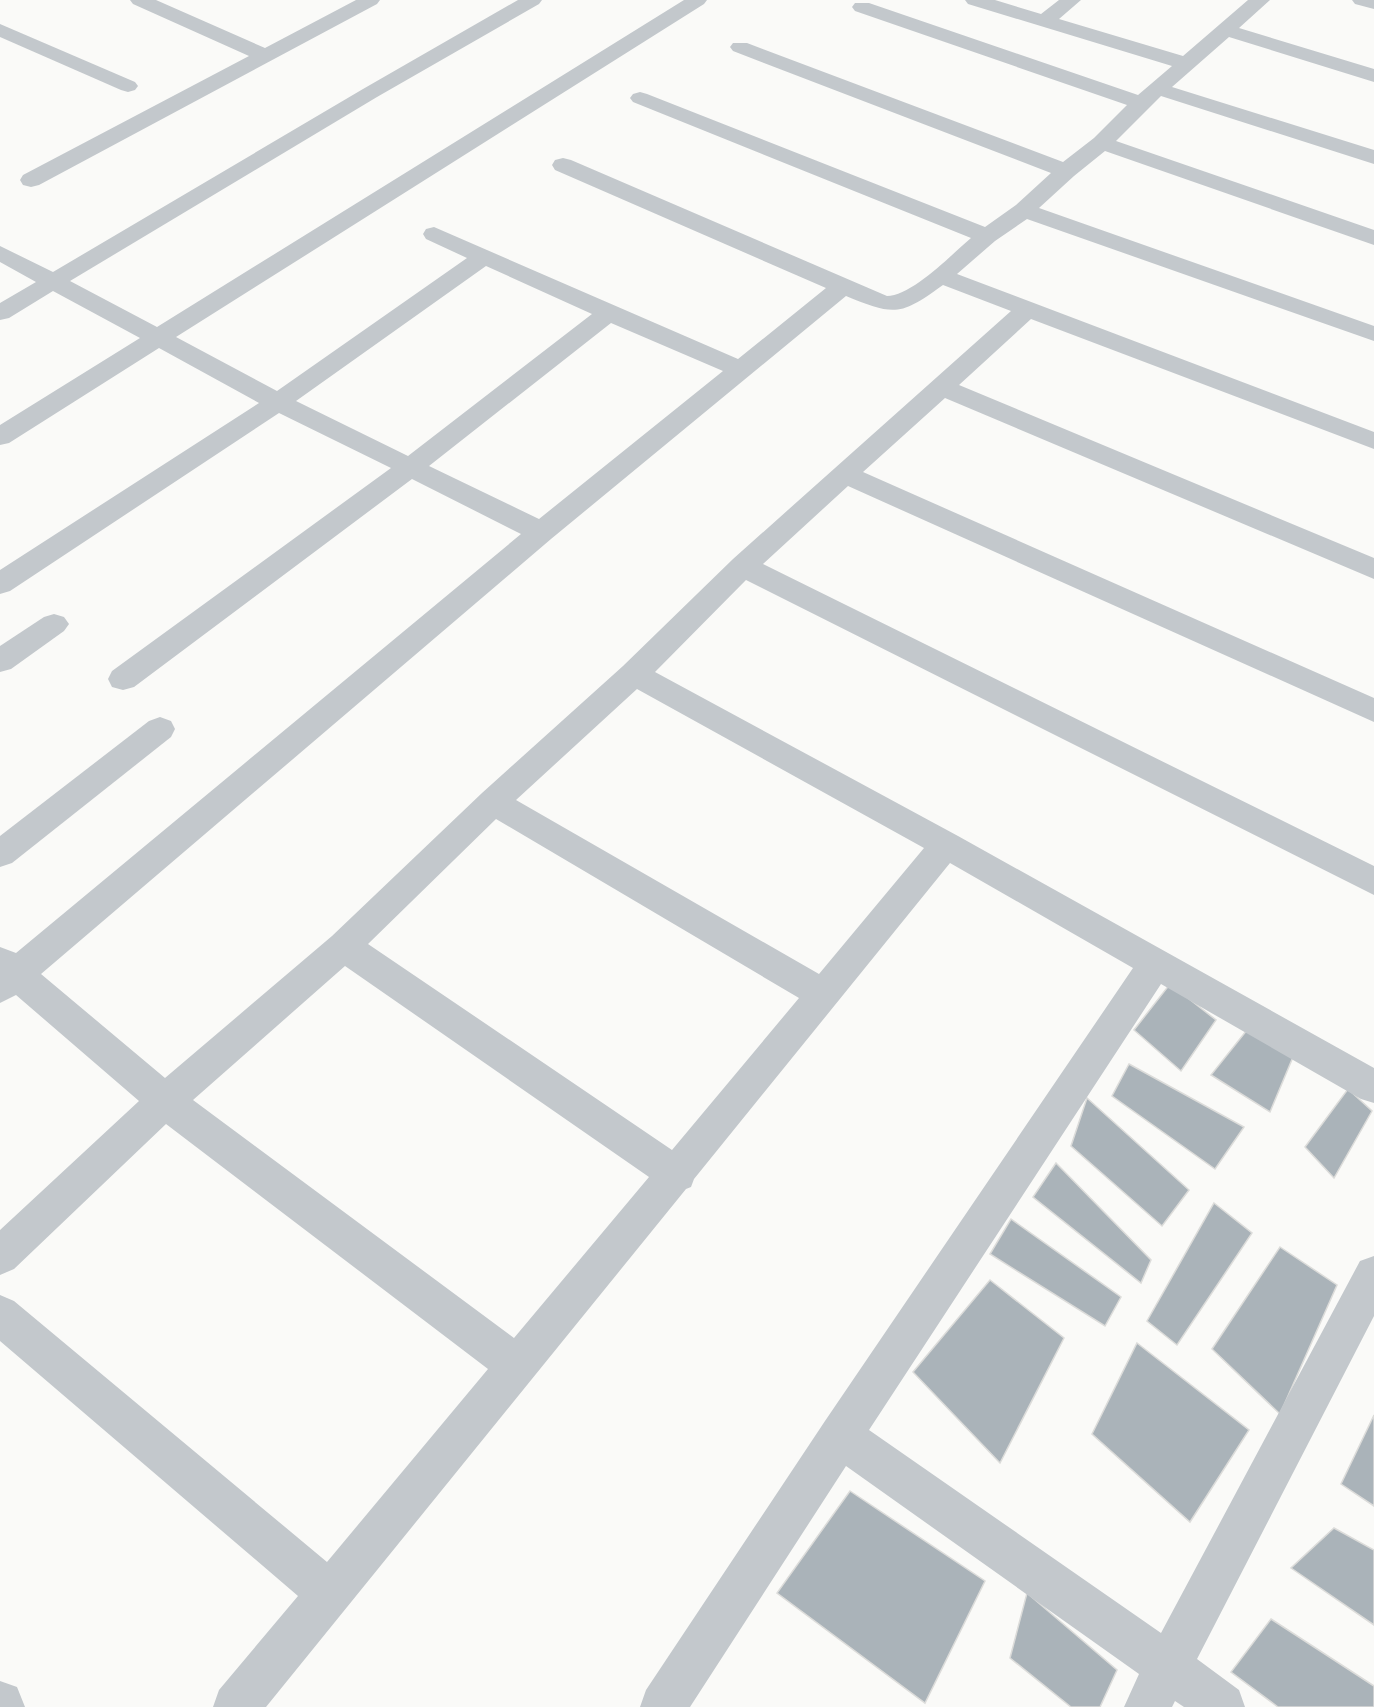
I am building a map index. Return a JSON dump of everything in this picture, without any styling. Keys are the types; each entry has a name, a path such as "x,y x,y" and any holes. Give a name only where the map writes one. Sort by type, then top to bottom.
{"street":[{"path":"140,0 266,56"},
{"path":"31,180 370,0"},
{"path":"0,313 370,93 532,0"},
{"path":"0,437 697,0"},
{"path":"975,0 1187,64"},
{"path":"1044,21 1071,0"},
{"path":"563,165 843,286 884,303 893,304 907,300 941,276 987,236 1024,210 1066,171 1102,144 1141,103 1260,0"},
{"path":"1362,0 1374,3"},
{"path":"862,7 1141,103"},
{"path":"0,30 128,86"},
{"path":"1225,30 1374,76"},
{"path":"740,47 1066,171"},
{"path":"1159,88 1374,157"},
{"path":"640,98 987,236"},
{"path":"1102,144 1374,238"},
{"path":"1024,210 1374,334"},
{"path":"434,234 740,369"},
{"path":"0,253 278,402 412,466 541,532"},
{"path":"0,584 278,402 483,256"},
{"path":"941,276 1374,441"},
{"path":"518,1366 165,1101 6,974 843,286"},
{"path":"0,1256 165,1101 344,946 493,802 634,674 743,566 1028,309"},
{"path":"123,679 412,466 609,313"},
{"path":"940,386 1374,569"},
{"path":"844,474 1374,711"},
{"path":"743,566 1374,881"},
{"path":"0,661 54,624"},
{"path":"634,674 946,845 1374,1087"},
{"path":"0,854 160,729"},
{"path":"493,802 823,994"},
{"path":"236,1707 677,1175 946,845"},
{"path":"344,946 677,1175"},
{"path":"663,1707 840,1436 1156,963"},
{"path":"1147,1707 1374,1275"},
{"path":"0,1316 329,1593"},
{"path":"840,1436 1168,1666 1222,1707"}],"building":[{"path":"1170,984 1216,1020 1181,1071 1134,1030"},
{"path":"1247,1030 1293,1057 1270,1112 1211,1075"},
{"path":"1129,1064 1244,1127 1215,1169 1112,1096"},
{"path":"1348,1089 1372,1111 1334,1178 1305,1147"},
{"path":"1087,1098 1189,1190 1162,1226 1071,1146"},
{"path":"1056,1163 1151,1260 1141,1283 1033,1197"},
{"path":"1214,1203 1252,1233 1177,1345 1147,1321"},
{"path":"1011,1219 1121,1297 1105,1326 990,1254"},
{"path":"1280,1247 1337,1285 1280,1414 1212,1349"},
{"path":"990,1280 1064,1338 1000,1463 913,1372"},
{"path":"1137,1343 1249,1430 1190,1522 1092,1434"},
{"path":"1374,1415 1374,1506 1341,1484"},
{"path":"850,1491 985,1581 925,1703 777,1593"},
{"path":"1334,1528 1374,1550 1374,1625 1291,1568"},
{"path":"1027,1593 1117,1670 1100,1707 1071,1707 1010,1658"},
{"path":"1271,1619 1374,1686 1374,1707 1278,1707 1231,1672"}]}
